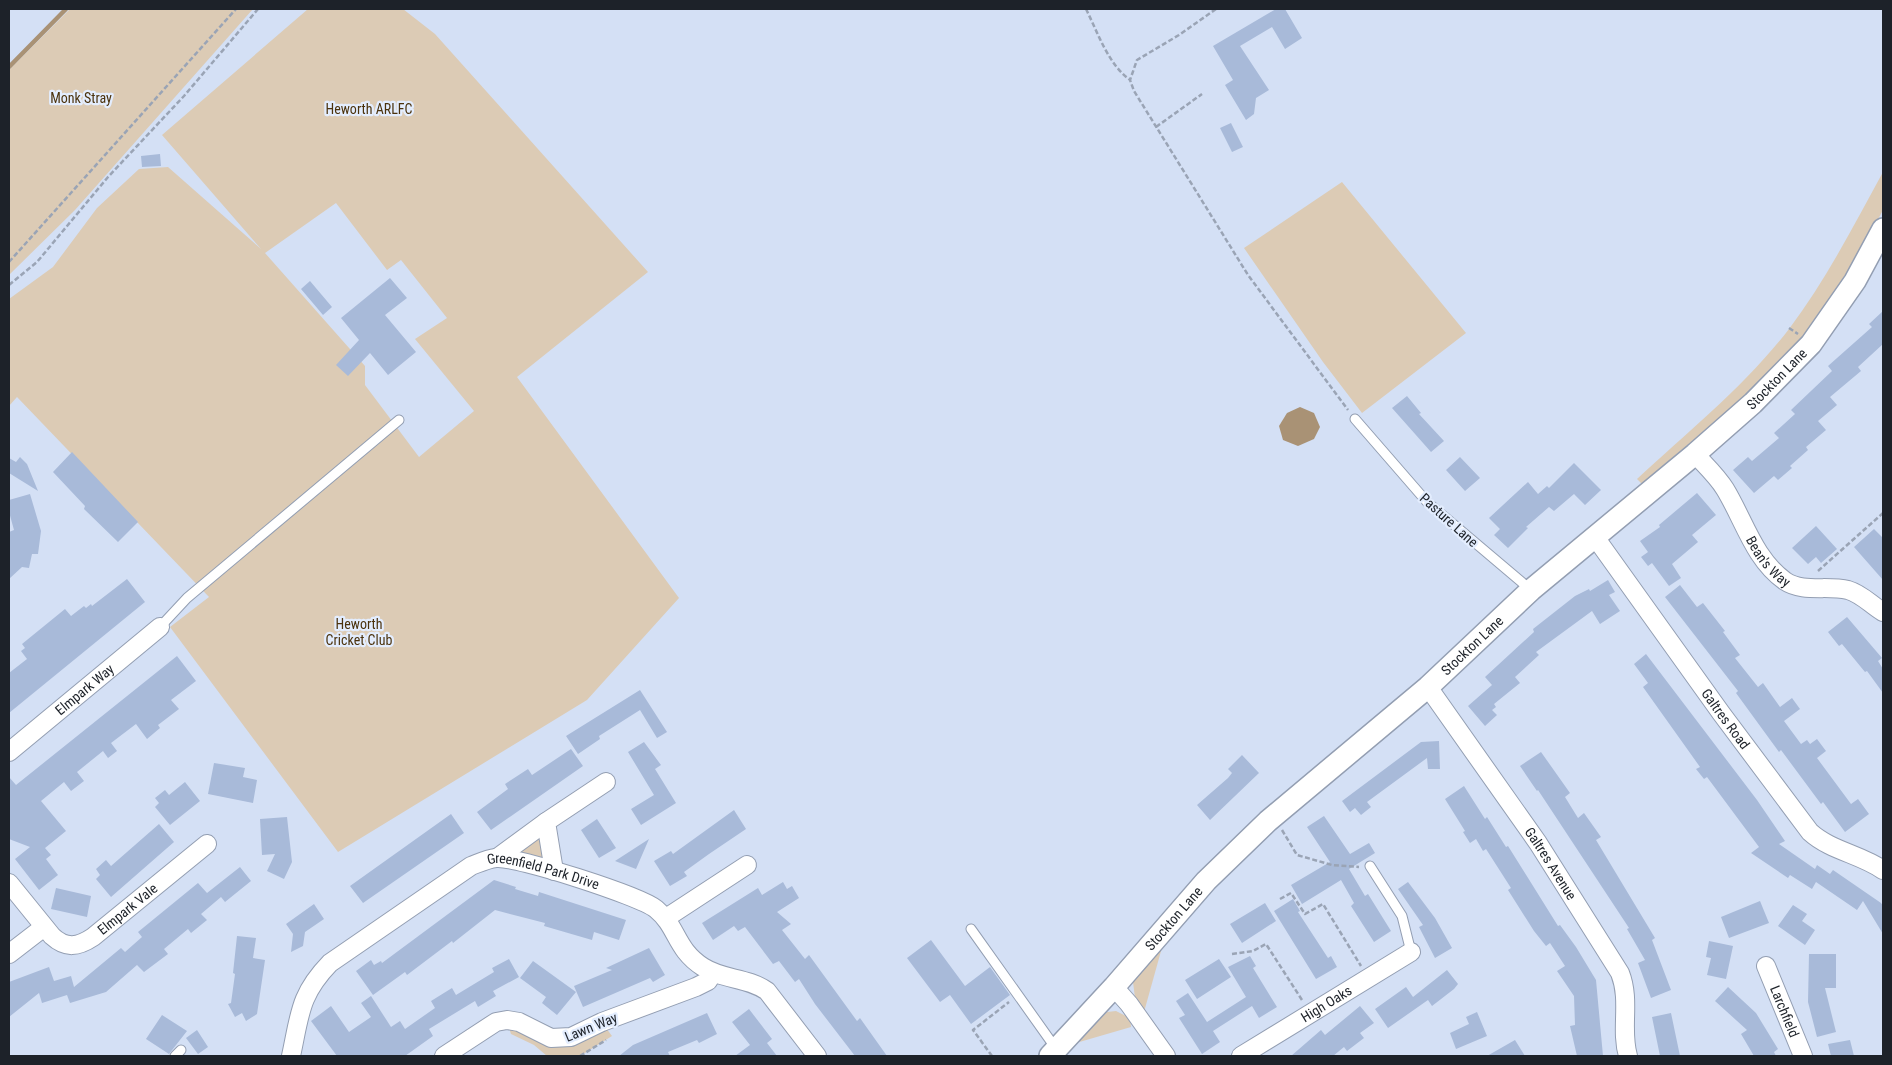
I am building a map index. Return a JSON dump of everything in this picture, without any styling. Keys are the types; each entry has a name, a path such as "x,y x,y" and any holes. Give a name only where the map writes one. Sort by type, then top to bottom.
{"street":[{"name":"Stockton Lane","path":"1054,1053 1206,881 1274,816 1428,687 1531,590 1695,454 1752,403 1810,344 1855,281 1883,229"},
{"name":"Bean's Way","path":"1695,454 1725,489 1746,532 1773,571 1786,582 1800,587 1845,589 1857,593 1883,612"},
{"name":"Galtres Road","path":"1595,537 1721,713 1810,832 1826,844 1867,859 1883,870"},
{"name":"Elmpark Way","path":"9,752 160,627"},
{"name":"Galtres Avenue","path":"1428,687 1538,843 1620,973 1625,987 1627,1003 1625,1035 1628,1056"},
{"path":"498,858 546,822 606,782"},
{"path":"546,822 554,871"},
{"name":"Elmpark Vale","path":"9,883 59,943 75,946 83,944 207,844"},
{"name":"Greenfield Park Drive","path":"291,1056 302,1004 316,978 330,962 471,866 498,858 554,871 642,900 655,908 666,918 684,951 712,973 757,984 767,991 817,1056"},
{"path":"666,918 747,865"},
{"path":"9,954 44,927"},
{"name":"High Oaks","path":"1241,1056 1411,952"},
{"name":"Larchfield","path":"1766,966 1803,1056"},
{"name":"Lawn Way","path":"444,1056 488,1026 507,1020 529,1026 551,1038 571,1037 608,1020 696,987 708,980 712,973"},
{"path":"1114,987 1129,1004 1166,1056"}],"lane":[{"name":"Pasture Lane","path":"1355,419 1427,502 1531,590"},
{"path":"160,627 187,598 399,420"},
{"path":"1370,866 1402,916 1411,952"},
{"path":"971,929 1018,995 1054,1053"}],"path":[{"path":"9,262 236,9"},
{"path":"9,285 37,262 108,177 184,96 258,9"},
{"path":"1086,9 1106,49 1121,73 1130,80 1134,92 1248,275 1355,419"},
{"path":"1130,80 1137,60 1179,35 1216,9"},
{"path":"1156,127 1202,94"},
{"path":"1800,587 1883,513"},
{"path":"1274,816 1297,855 1332,865 1362,868 1370,866"},
{"path":"1280,899 1291,893 1305,914 1323,904 1368,978"},
{"path":"1232,954 1253,951 1266,944 1310,1014"},
{"path":"992,1056 973,1030 1018,995"}],"green space":[{"name":"Monk Stray","path":"70,9 253,9 75,210 9,275 9,70"},
{"path":"308,9 403,9 435,34 648,272 517,377 679,598 587,700 338,852 170,627 209,597 17,397 9,406 9,299 53,267 97,208 139,169 168,167 261,249 162,135","holes":["336,203 387,270 401,260 447,318 415,339 474,411 419,457 365,385 365,366 265,253"]},
{"path":"1883,172 1883,210 1838,294 1804,339 1743,402 1645,487 1637,479 1736,388 1789,329 1827,272"},
{"path":"1342,182 1466,333 1362,413 1323,362 1244,248"},
{"path":"539,832 544,856 540,859 519,854 518,852"},
{"path":"1163,944 1144,1012 1135,998 1133,982"},
{"path":"1116,1011 1130,1018 1131,1027 1076,1043 1107,1012"},
{"path":"509,1028 552,1045 569,1046 606,1028 612,1036 580,1056 547,1056 534,1045 511,1034"}],"shaded area":[{"path":"1300,407 1314,413 1320,427 1314,439 1298,446 1283,440 1279,426 1287,413"}],"building":[{"path":"1276,9 1285,9 1302,38 1285,49 1272,27 1240,46 1269,90 1256,98 1254,114 1246,120 1225,85 1233,80 1213,46"},
{"path":"1231,123 1243,147 1232,152 1220,128"},
{"path":"160,154 161,166 142,167 141,156"},
{"path":"390,278 407,298 385,315 416,352 388,375 370,353 348,376 336,365 359,340 341,318"},
{"path":"310,281 332,307 323,315 301,289"},
{"path":"1883,311 1883,344 1858,367 1861,371 1830,397 1837,405 1818,421 1826,430 1806,447 1808,450 1790,466 1792,468 1778,480 1774,476 1754,493 1733,470 1748,457 1752,461 1779,438 1774,433 1795,414 1791,410 1832,371 1828,366 1872,327 1869,324"},
{"path":"1407,396 1421,413 1419,414 1444,441 1431,452 1392,408"},
{"path":"72,452 138,522 118,542 84,509 85,506 53,472"},
{"path":"20,457 27,464 38,491 9,473 9,458 16,462"},
{"path":"1460,457 1480,478 1465,491 1446,470"},
{"path":"1574,463 1601,490 1585,505 1574,494 1554,511 1549,507 1526,527 1528,528 1508,548 1494,535 1500,529 1489,518 1528,482 1538,494 1547,486 1549,488"},
{"path":"1697,493 1716,515 1692,535 1698,542 1672,564 1681,578 1669,586 1652,563 1648,566 1641,557 1648,552 1640,541 1660,527 1659,525"},
{"path":"30,494 41,531 38,554 32,554 29,568 22,567 9,579 9,532 14,530 9,512 9,500"},
{"path":"1816,526 1837,549 1821,563 1816,557 1808,564 1792,548"},
{"path":"1874,529 1883,538 1883,580 1854,547"},
{"path":"127,579 145,602 9,713 9,673 27,659 21,651 25,648 22,644 65,609 71,616 84,606 86,608 91,604 92,606"},
{"path":"1608,580 1615,592 1609,595 1620,611 1600,624 1592,611 1536,652 1539,655 1515,677 1520,683 1494,704 1496,707 1492,710 1497,715 1485,726 1468,706 1492,685 1485,677 1534,632 1533,629 1575,596 1589,589 1590,591"},
{"path":"1680,585 1697,607 1703,603 1725,631 1723,632 1740,655 1735,658 1758,687 1763,683 1780,707 1792,698 1800,709 1784,721 1801,744 1807,740 1810,744 1817,739 1826,751 1817,758 1851,804 1858,799 1869,814 1845,832 1823,802 1821,804 1781,750 1779,752 1736,693 1738,691 1665,597"},
{"path":"1847,617 1882,658 1878,661 1883,669 1883,693 1867,671 1865,672 1842,644 1839,646 1828,632"},
{"path":"1646,654 1757,800 1785,841 1779,844 1815,869 1817,865 1830,874 1833,870 1881,903 1883,906 1883,934 1863,901 1857,910 1816,882 1812,889 1790,875 1788,878 1751,853 1759,847 1707,777 1704,779 1696,769 1700,767 1643,687 1648,683 1634,664"},
{"path":"177,656 196,681 171,700 179,709 158,725 160,728 147,739 136,724 111,743 117,751 108,758 103,751 77,772 84,781 71,791 64,782 41,801 66,831 45,848 51,855 46,859 58,875 39,890 15,859 30,847 9,839 9,777 16,785"},
{"path":"640,690 667,732 657,738 640,710 599,736 600,739 578,754 566,736"},
{"path":"1439,741 1440,769 1428,769 1427,758 1367,802 1371,807 1361,815 1355,808 1350,812 1342,801 1421,742"},
{"path":"644,742 661,765 655,769 676,803 641,825 631,809 654,795 628,752"},
{"path":"571,749 583,766 491,830 477,812 508,789 505,784 528,769 532,775"},
{"path":"1541,752 1570,793 1565,797 1578,818 1584,813 1601,837 1596,840 1655,938 1652,940 1671,990 1651,998 1638,963 1645,960 1627,929 1629,928 1538,790 1520,766"},
{"path":"1242,755 1259,773 1210,820 1197,805 1228,778 1232,773 1228,769"},
{"path":"214,763 245,768 243,777 257,780 253,803 208,794"},
{"path":"185,782 200,801 170,825 155,807 159,803 155,798 165,790 169,795"},
{"path":"1464,786 1485,819 1487,817 1506,847 1508,846 1558,926 1560,925 1576,947 1596,980 1603,1056 1577,1056 1570,1026 1575,1025 1574,996 1557,971 1565,966 1550,943 1546,946 1534,931 1508,890 1511,888 1486,849 1483,851 1476,839 1470,843 1463,832 1465,831 1445,799"},
{"path":"734,810 746,829 684,872 687,876 670,886 654,861 671,851 673,854"},
{"path":"451,814 464,833 363,903 350,886"},
{"path":"1324,816 1350,854 1369,843 1375,853 1349,869 1365,896 1368,894 1391,931 1374,942 1351,906 1354,903 1341,880 1302,904 1291,885 1330,862 1307,827"},
{"path":"287,817 292,862 284,879 267,871 275,854 262,855 260,819"},
{"path":"597,819 616,848 599,858 581,830"},
{"path":"159,824 174,842 111,897 96,879 100,875 96,869 106,860 111,866"},
{"path":"649,839 636,869 615,861"},
{"path":"240,867 251,881 225,902 221,897 201,914 207,920 191,933 188,929 164,949 168,954 144,972 137,965 106,992 70,1003 67,995 42,1003 39,993 9,1017 9,982 49,967 54,981 71,976 74,987 121,948 125,952 142,937 138,932 198,883 207,893"},
{"path":"494,880 538,896 539,892 626,920 619,940 594,932 592,940 544,926 545,923 495,910 453,943 452,941 407,975 405,972 373,995 356,971 371,960 374,965 381,961 382,963"},
{"path":"783,882 787,889 792,886 799,898 777,912 791,924 782,930 805,959 809,955 857,1021 860,1018 887,1056 855,1056 815,1004 799,979 795,982 779,961 773,964 745,927 738,931 734,926 713,940 702,923 758,888 762,895"},
{"path":"1408,882 1435,918 1452,948 1435,958 1419,927 1423,925 1398,889"},
{"path":"56,888 91,896 87,917 51,909"},
{"path":"1293,899 1300,911 1298,912 1328,958 1331,956 1337,967 1316,979 1274,911"},
{"path":"1760,901 1769,923 1729,938 1721,917"},
{"path":"1265,903 1276,921 1242,943 1230,924"},
{"path":"314,904 324,919 305,932 303,946 291,952 293,934 286,924"},
{"path":"1793,905 1807,914 1802,921 1815,930 1805,945 1778,926"},
{"path":"237,936 256,938 253,958 265,960 257,1014 246,1021 242,1013 235,1017 228,1004 231,1003 235,974 233,973"},
{"path":"931,940 965,986 990,967 1010,995 971,1024 950,995 940,1002 907,958"},
{"path":"1709,941 1733,946 1726,979 1707,975 1711,958 1706,957"},
{"path":"649,948 665,975 653,982 650,978 583,1007 574,986 612,970 606,968"},
{"path":"1809,954 1836,954 1836,988 1825,988 1836,1032 1817,1037 1808,1002"},
{"path":"1250,956 1256,966 1253,968 1277,1007 1259,1018 1252,1006 1213,1031 1220,1042 1202,1054 1179,1018 1185,1015 1176,1001 1188,993 1207,1022 1246,997 1228,967"},
{"path":"509,959 519,977 493,991 496,996 478,1007 475,1001 429,1029 433,1036 405,1056 337,1056 311,1021 331,1006 349,1032 371,1017 361,1003 371,996 391,1027 400,1021 405,1029 435,1008 431,1001 452,988 456,995 494,972 492,968"},
{"path":"1219,959 1231,977 1197,999 1185,980"},
{"path":"533,961 576,992 557,1015 542,1003 546,997 520,978"},
{"path":"1447,970 1458,984 1454,989 1432,1006 1428,1000 1388,1028 1375,1009 1406,987 1413,997"},
{"path":"1728,987 1756,1013 1778,1049 1774,1052 1776,1056 1754,1056 1741,1034 1747,1030 1715,1001"},
{"path":"1360,1006 1374,1023 1360,1033 1364,1038 1347,1051 1344,1047 1333,1056 1291,1056 1321,1030 1325,1035"},
{"path":"749,1009 772,1039 767,1043 777,1056 735,1056 750,1045 732,1022"},
{"path":"1477,1012 1487,1036 1456,1049 1450,1033 1469,1024 1466,1017"},
{"path":"707,1013 717,1034 699,1043 697,1040 668,1052 670,1056 619,1056 633,1045"},
{"path":"1671,1013 1680,1056 1660,1056 1652,1017"},
{"path":"162,1015 187,1031 169,1054 146,1039"},
{"path":"197,1030 208,1047 198,1054 186,1038"},
{"path":"1515,1040 1525,1056 1487,1056"},
{"path":"1850,1040 1854,1056 1831,1056 1828,1044"}],"waterway":[{"path":"9,67 66,9"}],"park label":[{"name":"Heworth ARLFC","path":"369,109"},
{"name":"Heworth Cricket Club","path":"359,632"}]}
